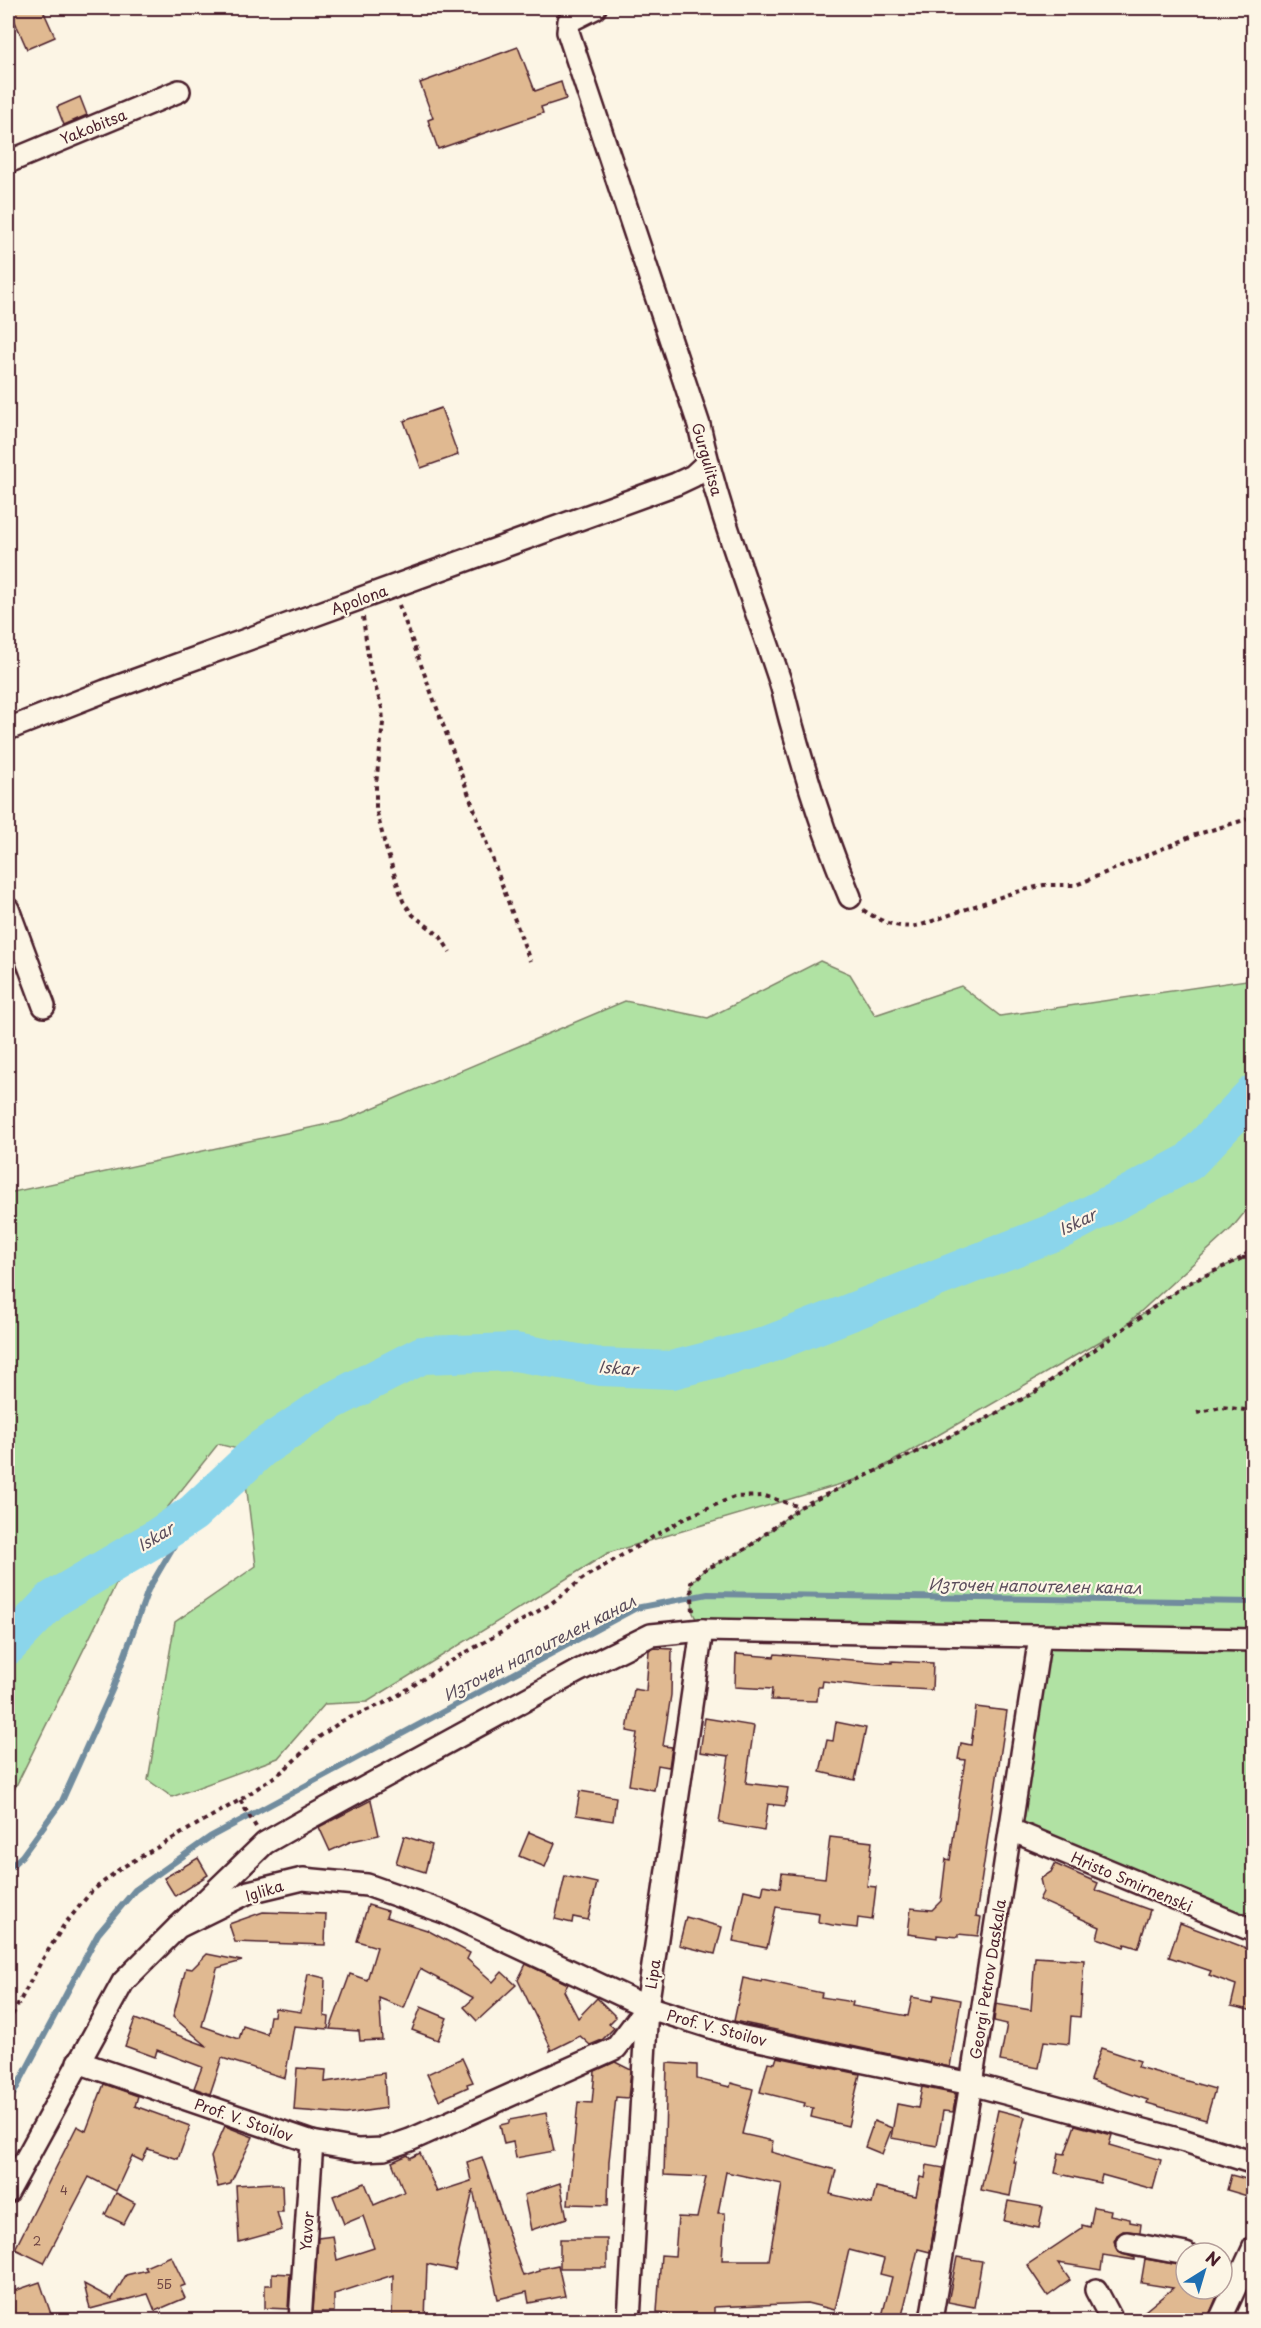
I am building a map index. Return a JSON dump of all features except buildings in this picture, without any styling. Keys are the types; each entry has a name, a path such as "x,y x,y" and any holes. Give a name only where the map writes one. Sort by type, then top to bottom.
{"street":[{"name":"Gurgulitsa","path":"595,8 569,21 568,32 699,425 707,463 741,571 781,683 817,805 850,897"},
{"name":"Yakobitsa","path":"8,162 179,91"},
{"name":"Apolona","path":"8,729 676,484 693,476 707,463"},
{"path":"8,909 44,1006"},
{"path":"178,1927 265,1843 578,1671 651,1635 698,1622 1040,1636 1254,1640"},
{"name":"Lipa","path":"629,2320 647,2007 698,1622"},
{"name":"Georgi Petrov Daskala","path":"931,2320 971,2084 1040,1636"},
{"name":"Hristo Smirnenski","path":"1011,1830 1254,1931"},
{"name":"Iglika","path":"8,2192 123,1982 178,1927 249,1892 303,1879 367,1884 444,1912 647,2007"},
{"name":"Prof. V. Stoilov","path":"78,2062 312,2142 358,2150 384,2149 410,2140 616,2048 647,2007 739,2036 971,2084 1185,2141 1254,2163"},
{"name":"Yavor","path":"300,2320 312,2142"},
{"path":"1127,2243 1174,2252"},
{"path":"1234,2270 1254,2247"},
{"path":"1096,2290 1112,2320"},
{"path":"1220,2320 1224,2301"}],"path":[{"path":"393,587 530,961"},
{"path":"361,598 370,670 382,708 383,723 376,801 385,845 403,901 413,915 440,936 450,952"},
{"path":"850,897 871,915 895,926 908,928 1009,894 1044,885 1076,885 1195,835 1254,817"},
{"path":"698,1622 691,1583 704,1570 746,1549 800,1507 982,1421 1035,1392 1185,1285 1242,1258 1254,1247"},
{"path":"1242,1258 1254,1257"},
{"path":"1197,1413 1221,1407 1254,1411"},
{"path":"8,2023 52,1943 92,1891 121,1868 240,1800 285,1770 319,1737 342,1721 391,1700 446,1664 549,1605 585,1577 687,1517 734,1497 765,1496 800,1507"},
{"path":"240,1800 257,1829"}],"green space":[{"path":"820,961 850,974 875,1015 961,986 1000,1016 1253,979 1253,1202 1232,1228 1126,1325 1185,1285 1242,1258 1253,1257 1253,1931 1011,1830 1040,1637 702,1630 693,1613 691,1583 704,1570 746,1549 800,1507 861,1478 608,1553 367,1702 325,1704 278,1758 172,1797 148,1780 175,1622 256,1566 242,1450 218,1444 132,1552 8,1802 8,1193 342,1121 625,1001 708,1018","holes":["1111,1335 1035,1392 982,1421 876,1471"]}],"waterway":[{"name":"Iskar","path":"8,1646 53,1599 156,1538 193,1513 261,1449 332,1401 422,1355 515,1352 601,1367 672,1370 762,1347 1065,1228 1189,1162 1254,1093"},
{"path":"8,1869 22,1856 62,1801 113,1688 148,1590 193,1513"},
{"name":"Източен напоителен канал","path":"8,2104 98,1934 135,1890 210,1837 636,1608 708,1594 1254,1602"}]}
